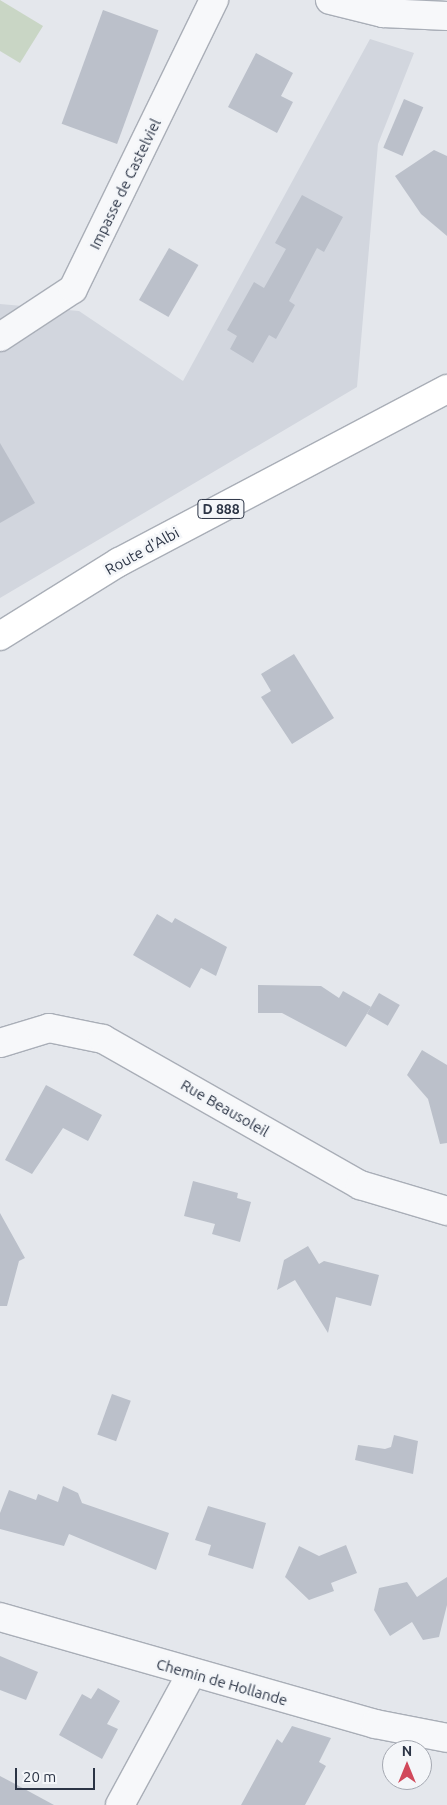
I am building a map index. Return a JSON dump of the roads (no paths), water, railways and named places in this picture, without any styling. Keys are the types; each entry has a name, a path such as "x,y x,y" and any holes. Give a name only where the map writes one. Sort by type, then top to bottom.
{"main road":[{"name":"Route d'Albi","path":"0,636 119,562 447,389"}],"street":[{"name":"Impasse de Castelviel","path":"0,337 73,289 214,0"},
{"path":"330,0 383,13 447,16"},
{"name":"Rue Beausoleil","path":"0,1043 49,1028 103,1039 360,1185 447,1211"},
{"name":"Chemin de Hollande","path":"0,1617 191,1674 375,1724 447,1738"},
{"path":"120,1805 191,1674"}]}
